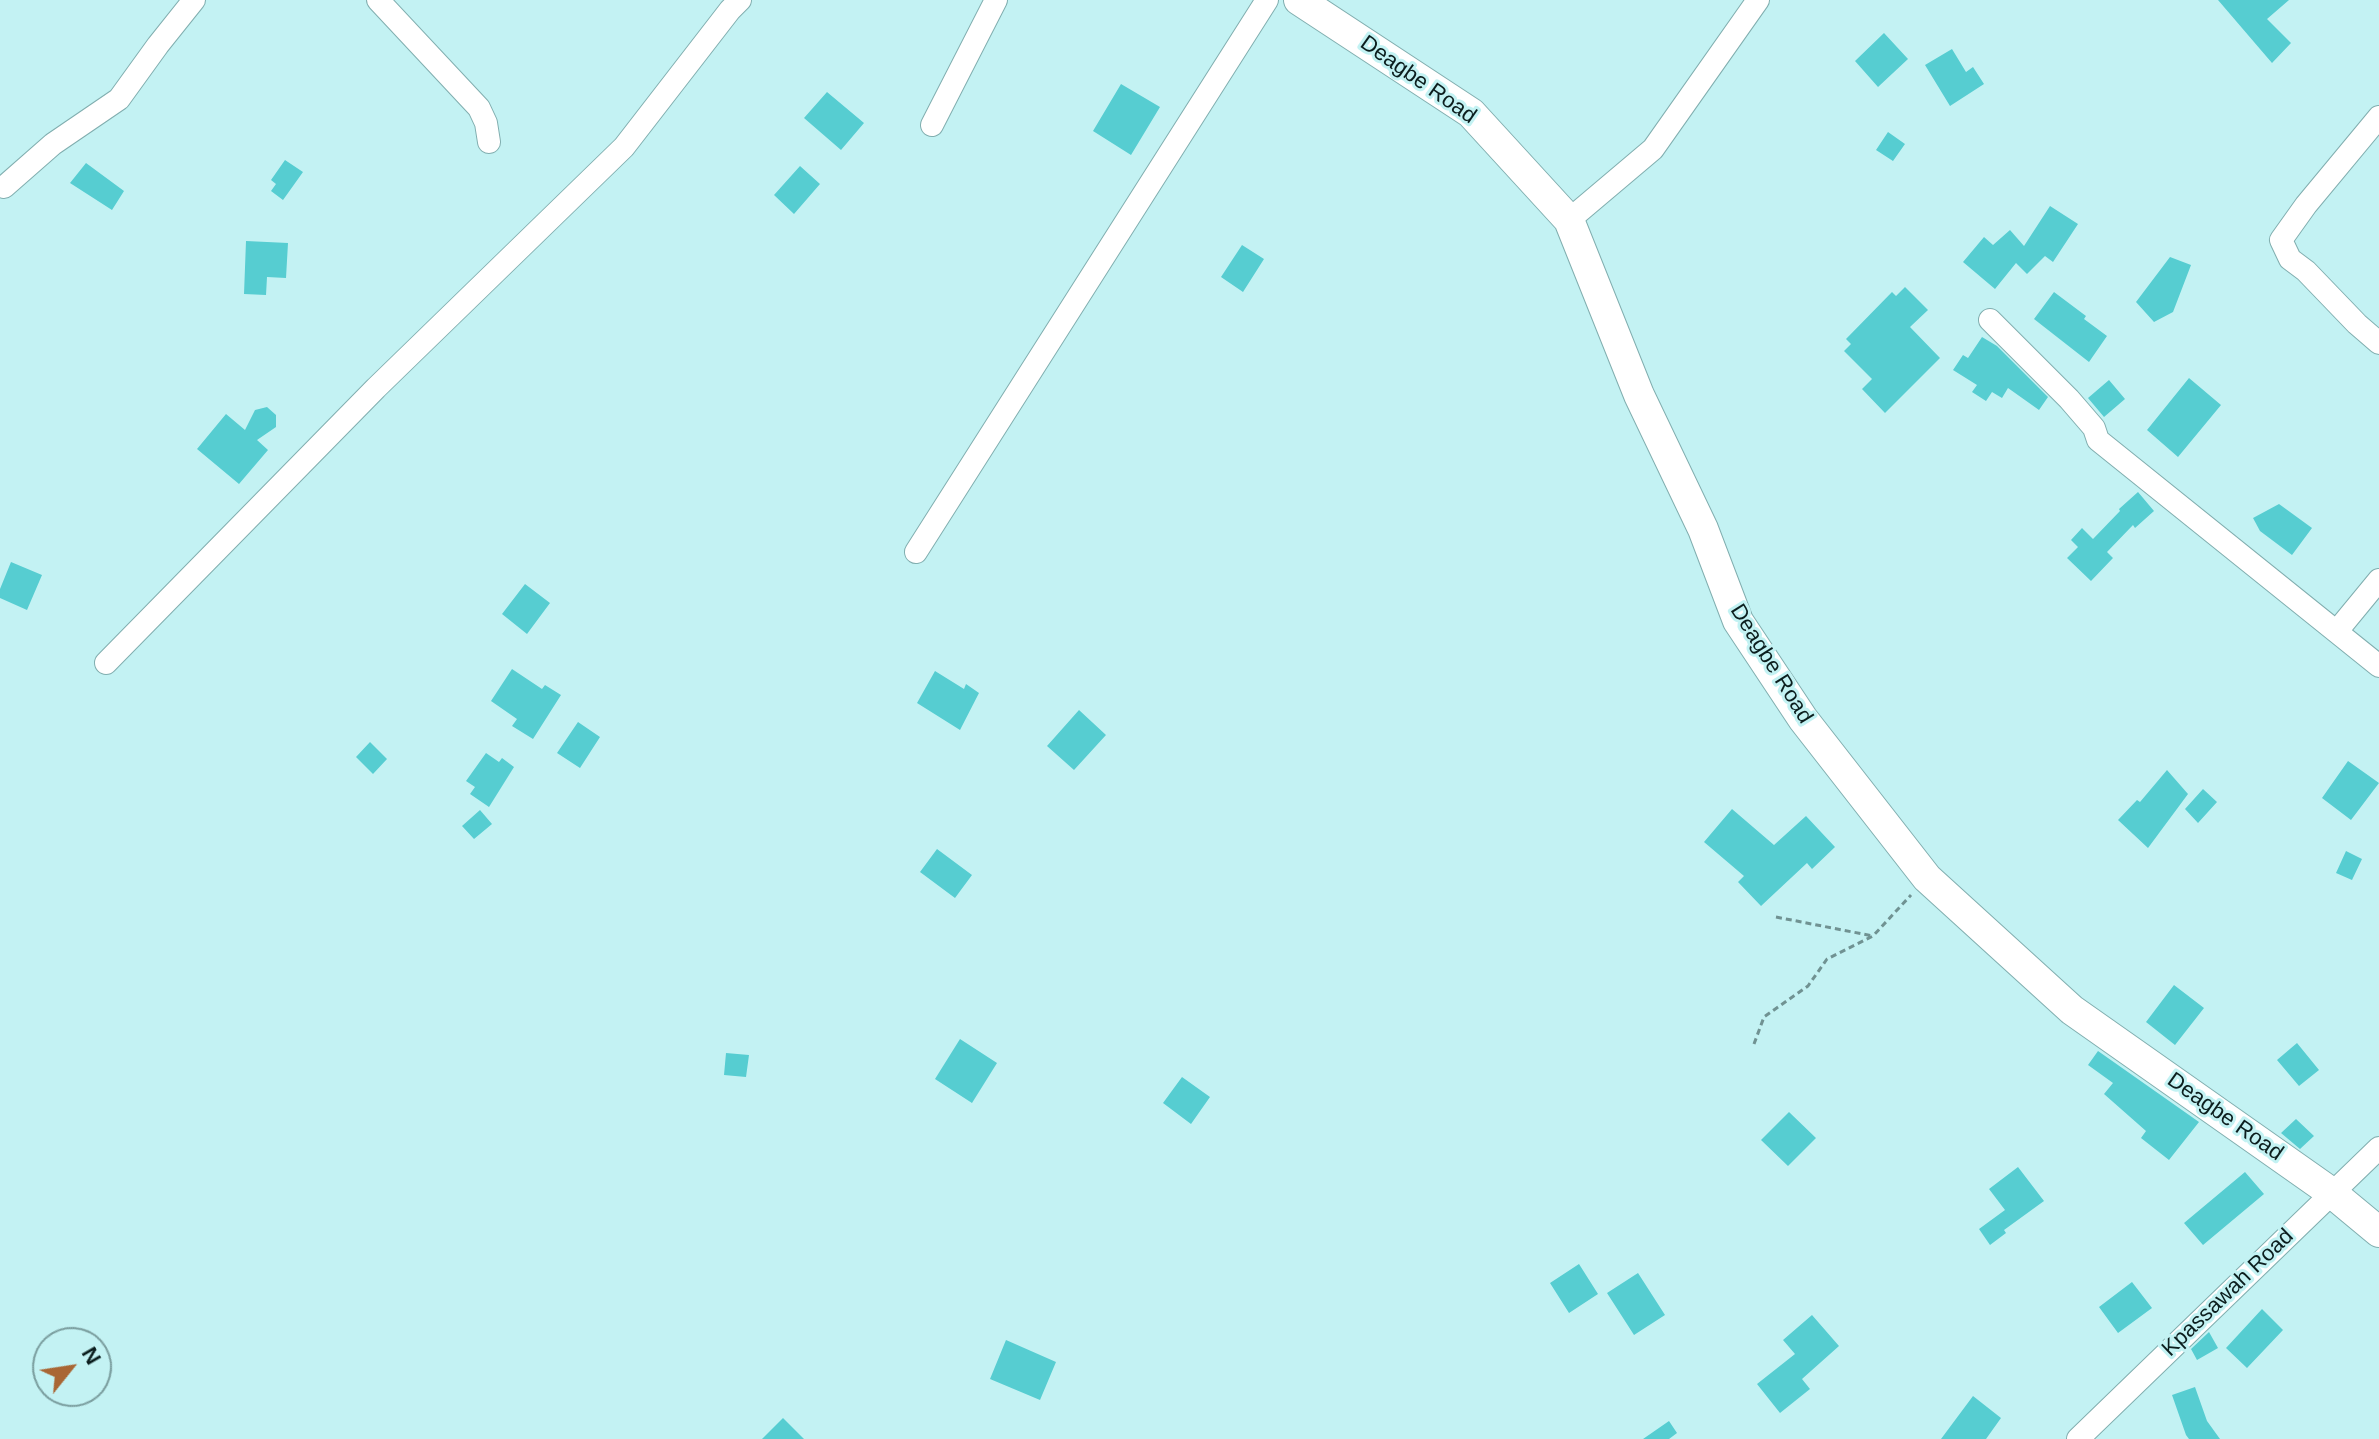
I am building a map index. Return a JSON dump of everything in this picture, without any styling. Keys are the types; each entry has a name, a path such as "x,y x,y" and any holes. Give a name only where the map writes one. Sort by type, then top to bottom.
{"street":[{"path":"4,187 53,144 119,99 194,0"},
{"path":"378,0 479,108 486,123 489,142"},
{"path":"106,663 376,388 624,147 740,0"},
{"path":"932,125 996,0"},
{"path":"916,552 1267,0"},
{"name":"Deagbe Road","path":"1299,0 1471,113 1569,220 1639,395 1703,529 1738,621 1803,719 1927,878 2072,1010 2332,1193 2379,1232"},
{"path":"1569,220 1653,149 1758,0"},
{"path":"2379,117 2281,240 2290,259 2379,343"},
{"path":"1990,320 2069,399 2094,428 2098,440 2379,666"},
{"path":"2337,631 2379,580"},
{"name":"Kpassawah Road","path":"2078,1439 2379,1148"}],"path":[{"path":"1754,1044 1764,1017 1808,986 1827,959 1873,936 1927,878"},
{"path":"1776,917 1873,936"}],"building":[{"path":"2218,0 2289,0 2267,19 2291,43 2272,63"},
{"path":"1884,33 1908,59 1878,87 1855,61"},
{"path":"1952,49 1966,72 1973,67 1984,84 1950,106 1925,65"},
{"path":"1121,84 1160,107 1131,155 1093,131"},
{"path":"827,92 864,123 841,150 804,118"},
{"path":"1888,132 1905,144 1893,161 1876,150"},
{"path":"285,160 303,172 283,200 271,191 276,184 271,180"},
{"path":"86,163 124,191 112,210 70,183"},
{"path":"800,166 820,184 794,214 774,195"},
{"path":"2050,206 2078,224 2053,262 2045,256 2027,274 2016,263 1995,289 1963,262 1984,237 1993,245 2010,230 2024,246"},
{"path":"246,241 288,243 286,278 267,277 266,295 244,294"},
{"path":"1242,245 1264,259 1243,292 1221,277"},
{"path":"2170,257 2191,265 2173,312 2154,322 2136,302"},
{"path":"1905,287 1928,310 1910,327 1940,358 1885,413 1862,389 1872,379 1844,351 1851,344 1846,339 1892,292 1896,296"},
{"path":"2054,292 2107,336 2089,362 2034,319"},
{"path":"1982,337 1997,346 2048,397 2039,410 2008,388 2002,398 1992,392 1986,401 1972,392 1977,385 1953,370 1963,355 1968,358"},
{"path":"2189,378 2221,405 2178,457 2147,430"},
{"path":"2109,380 2125,399 2104,417 2088,398"},
{"path":"267,407 276,415 276,427 257,440 268,450 239,484 197,449 226,414 245,430 255,410"},
{"path":"2138,492 2154,511 2135,528 2133,525 2107,552 2113,558 2091,581 2067,558 2078,547 2071,540 2082,528 2093,539"},
{"path":"2279,504 2312,528 2292,555 2260,531 2253,518"},
{"path":"11,562 42,575 27,610 0,598 0,589"},
{"path":"525,584 550,603 527,634 502,614"},
{"path":"512,669 542,689 545,685 561,695 533,739 512,726 517,719 491,701"},
{"path":"935,671 964,689 966,684 979,693 960,730 917,703"},
{"path":"1079,710 1106,735 1074,770 1047,746"},
{"path":"578,722 600,737 580,768 557,753"},
{"path":"370,742 387,759 373,774 356,757"},
{"path":"486,753 499,762 502,758 514,767 489,807 470,794 475,787 466,781"},
{"path":"2348,761 2379,783 2351,820 2322,798"},
{"path":"2167,770 2188,794 2148,848 2118,820 2137,800 2140,802"},
{"path":"2203,789 2217,802 2198,823 2185,809"},
{"path":"1732,809 1774,845 1806,816 1835,847 1812,869 1807,863 1761,906 1738,882 1744,876 1704,842"},
{"path":"480,810 492,824 474,839 462,826"},
{"path":"937,849 972,875 955,898 920,872"},
{"path":"2346,851 2362,859 2352,880 2336,873"},
{"path":"2174,985 2204,1008 2175,1045 2146,1022"},
{"path":"960,1039 997,1063 972,1103 935,1079"},
{"path":"2297,1043 2319,1070 2299,1086 2277,1060"},
{"path":"2098,1051 2199,1122 2169,1160 2141,1138 2146,1131 2104,1094 2113,1083 2088,1065"},
{"path":"726,1053 749,1055 746,1077 724,1075"},
{"path":"1182,1077 1210,1097 1191,1124 1163,1103"},
{"path":"1789,1112 1816,1138 1788,1166 1761,1140"},
{"path":"2296,1119 2314,1136 2300,1149 2281,1133"},
{"path":"2018,1167 2044,1201 2004,1230 2006,1233 1990,1245 1979,1229 2005,1210 1989,1189"},
{"path":"2245,1172 2264,1194 2203,1245 2184,1223"},
{"path":"1579,1264 1598,1294 1569,1313 1550,1283"},
{"path":"1638,1273 1665,1315 1634,1335 1607,1293"},
{"path":"2132,1282 2152,1308 2118,1333 2099,1307"},
{"path":"2262,1309 2283,1330 2247,1368 2226,1348"},
{"path":"1812,1315 1839,1346 1802,1379 1810,1389 1780,1413 1757,1384 1795,1354 1783,1340"},
{"path":"2209,1332 2218,1348 2197,1360 2191,1349"},
{"path":"1006,1340 1056,1362 1040,1400 990,1379"},
{"path":"2195,1387 2207,1421 2220,1439 2189,1439 2186,1435 2172,1395"},
{"path":"1973,1396 2001,1418 1986,1439 1941,1439"},
{"path":"783,1418 804,1439 762,1439"},
{"path":"1669,1421 1677,1433 1669,1439 1643,1439"}]}
